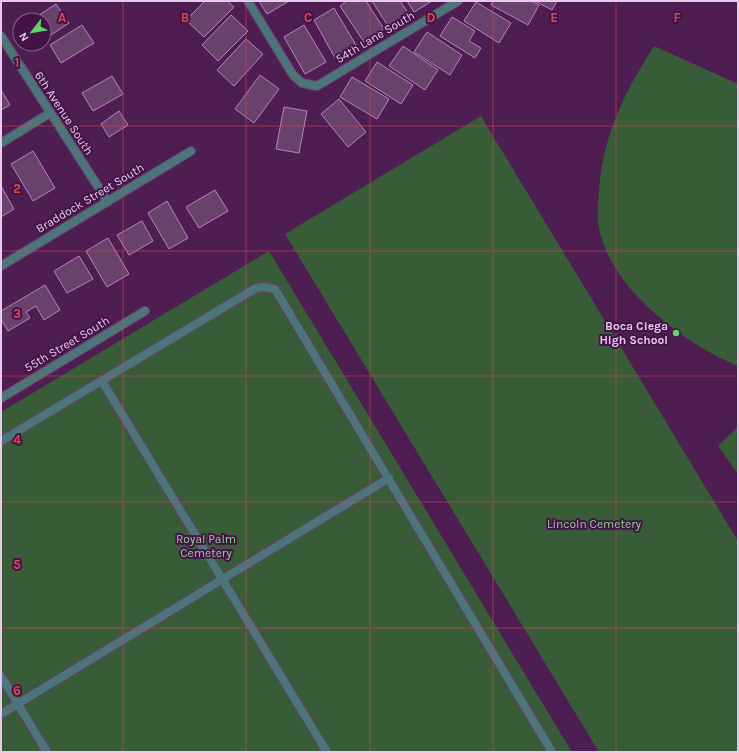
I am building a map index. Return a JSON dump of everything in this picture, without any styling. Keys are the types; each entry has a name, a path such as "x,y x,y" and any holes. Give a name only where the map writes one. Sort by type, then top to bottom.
{"street":[{"name":"54th Lane South","path":"248,1 293,75 302,83 317,86 458,1"},
{"name":"6th Avenue South","path":"1,36 108,202"},
{"path":"1,143 50,113"},
{"name":"Braddock Street South","path":"1,266 191,151"},
{"path":"1,441 256,288 264,287 275,289 552,752"},
{"name":"55th Street South","path":"1,398 146,311"},
{"path":"102,381 326,752"},
{"path":"1,714 223,581 389,478"},
{"path":"1,676 47,752"}],"green space":[{"path":"654,46 738,84 738,366 696,344 675,330 636,295 620,276 608,255 600,233 598,207 601,171 610,133 624,98"},
{"name":"Lincoln Cemetery","path":"481,116 738,541 738,752 599,752 285,234"},
{"name":"Royal Palm Cemetery","path":"269,251 572,752 1,752 1,412"},
{"path":"738,427 738,474 718,446"}],"building":[{"path":"205,1 227,1 234,7 204,37 186,20"},
{"path":"259,1 289,1 267,14"},
{"path":"347,1 366,1 384,29 364,42 340,6"},
{"path":"372,1 400,1 409,14 388,26"},
{"path":"407,1 432,1 414,12"},
{"path":"493,1 531,1 539,5 528,25 491,5"},
{"path":"535,1 557,1 552,10"},
{"path":"476,2 511,23 499,43 464,21"},
{"path":"56,4 69,23 52,34 52,12 44,12"},
{"path":"334,8 356,45 335,58 314,20"},
{"path":"231,15 248,31 218,61 202,45"},
{"path":"452,17 475,31 469,41 481,48 475,58 440,36"},
{"path":"82,25 94,43 61,63 52,48 52,44"},
{"path":"304,25 326,62 305,74 284,37"},
{"path":"427,32 462,55 450,75 414,52"},
{"path":"246,39 263,54 234,86 217,70"},
{"path":"403,46 438,70 425,90 389,66"},
{"path":"377,62 413,85 401,104 365,81"},
{"path":"260,75 279,89 254,123 235,109"},
{"path":"112,76 123,94 93,111 82,93"},
{"path":"352,77 389,99 377,119 340,97"},
{"path":"1,90 10,105 1,110"},
{"path":"339,99 366,132 348,147 321,114"},
{"path":"284,107 307,111 299,153 276,149"},
{"path":"119,111 128,125 109,137 101,124"},
{"path":"33,151 55,188 33,201 11,164"},
{"path":"1,186 14,209 1,217"},
{"path":"215,190 228,211 199,228 186,207"},
{"path":"167,201 188,238 169,249 148,213"},
{"path":"142,221 153,241 129,255 117,235"},
{"path":"108,238 129,274 107,287 86,251"},
{"path":"79,256 93,279 67,293 54,271"},
{"path":"45,285 60,310 44,320 36,306 26,312 30,318 8,331 1,319 1,311"}],"place":[{"name":"Boca Ciega High School","path":"676,333"}]}
